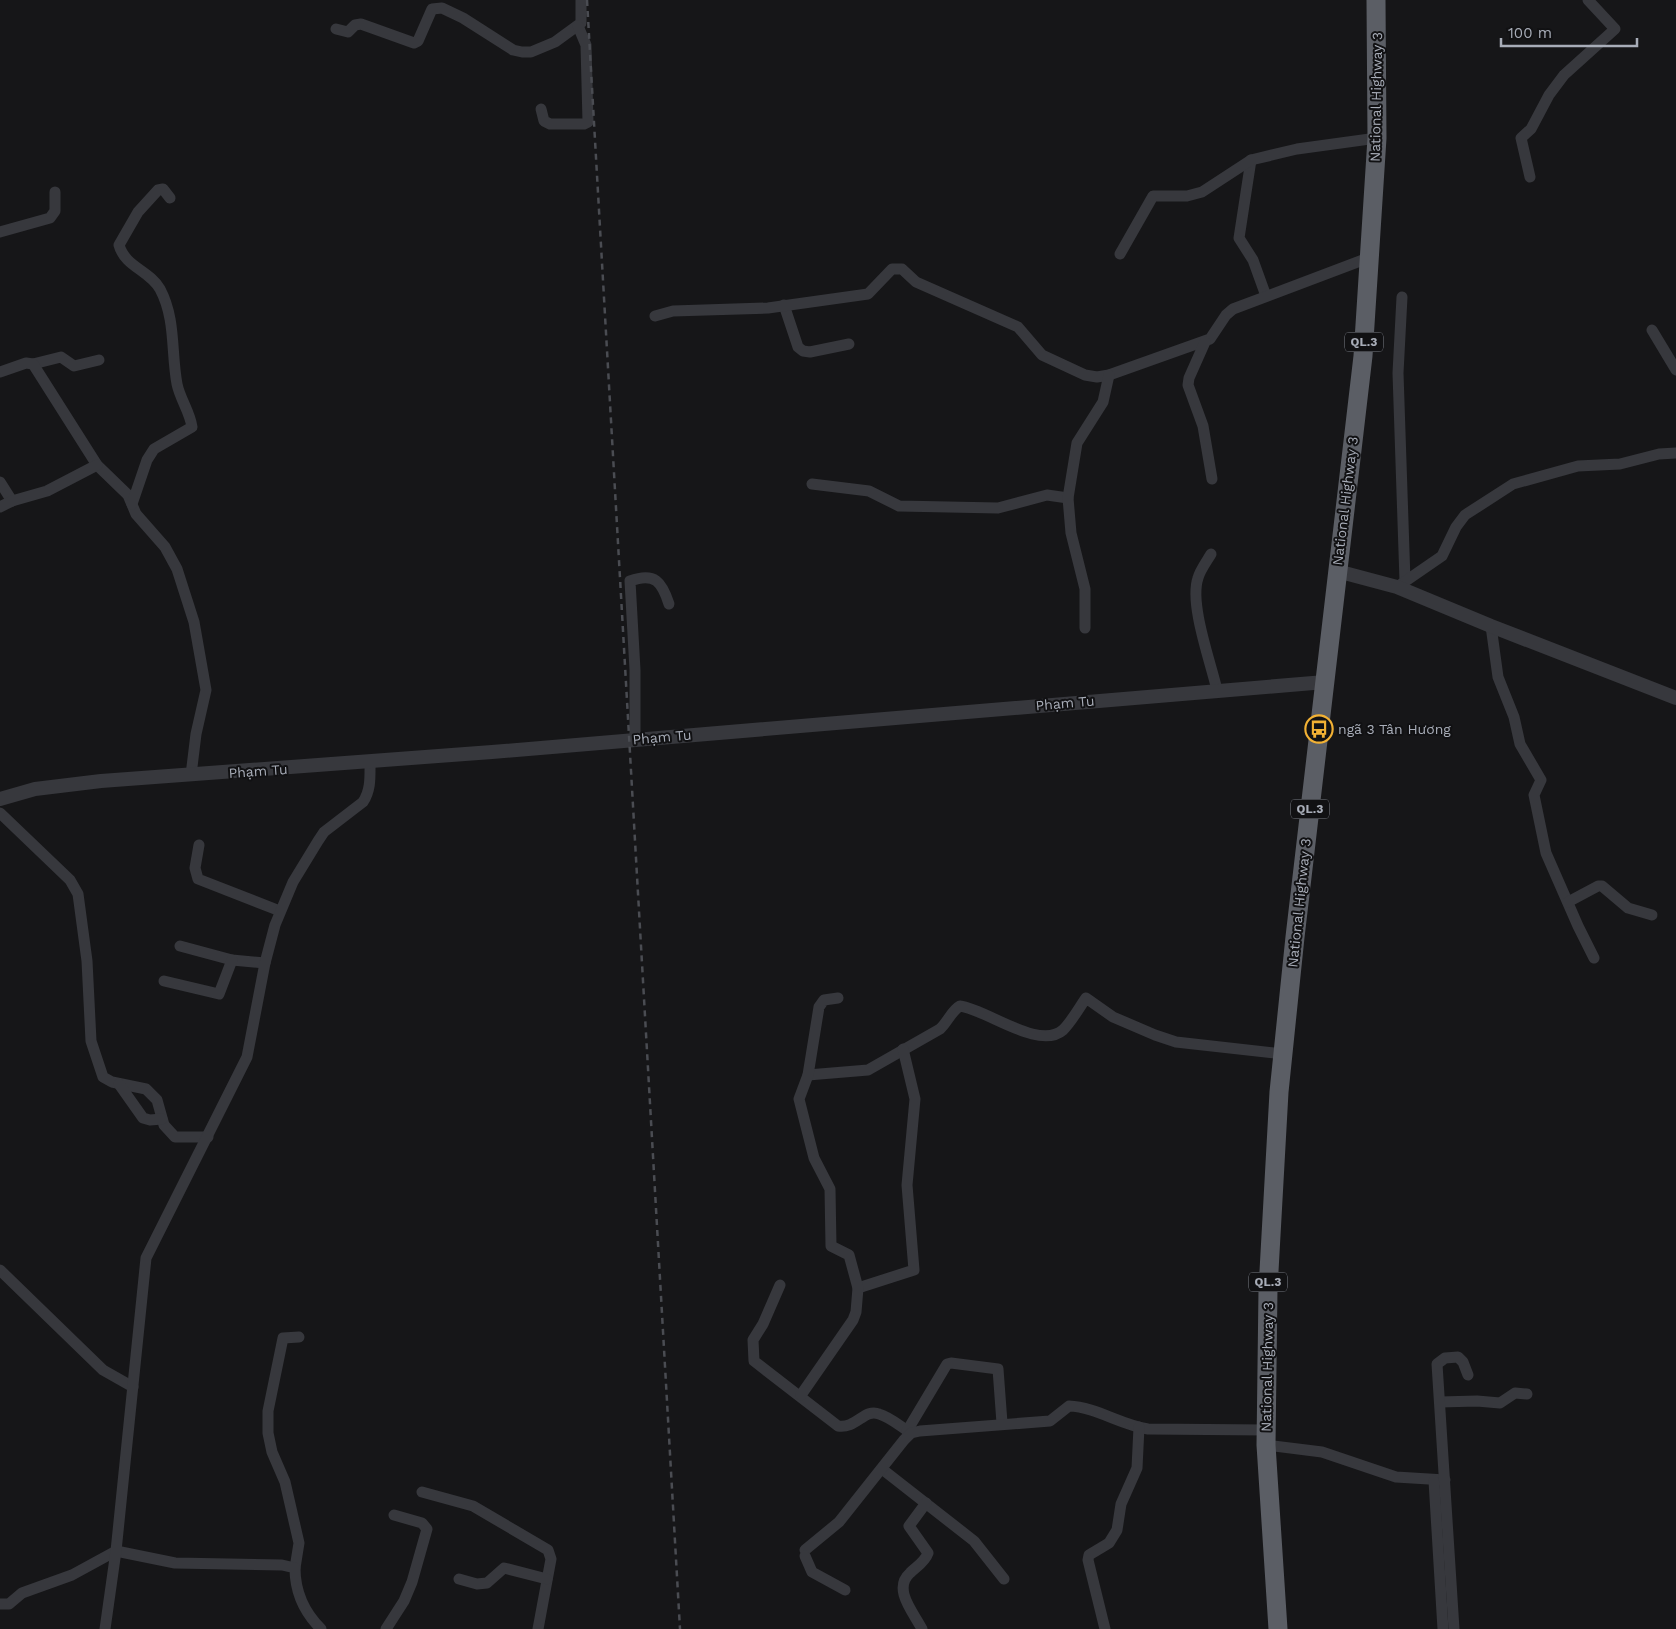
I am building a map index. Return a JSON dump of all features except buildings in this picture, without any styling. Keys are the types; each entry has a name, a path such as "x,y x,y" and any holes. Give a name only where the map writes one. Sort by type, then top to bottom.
{"highway":[{"name":"National Highway 3","path":"1278,1629 1266,1438 1268,1289 1283,1054 1363,356 1377,138 1376,0"}],"street":[{"path":"336,29 348,32 355,25 361,24 414,43 418,41 432,9 442,8 463,18 513,50 531,52 555,42 578,26 582,19 581,0"},
{"path":"1530,177 1521,138 1536,122 1549,95 1564,75 1615,29 1588,0"},
{"path":"540,109 544,121 550,124 584,124 588,122 586,44 578,26"},
{"path":"1120,254 1153,196 1187,196 1202,192 1251,160 1297,149 1377,138"},
{"path":"1251,160 1239,238 1253,260 1266,296"},
{"path":"132,504 147,460 154,450 192,427 178,386 173,333 164,297 156,282 125,259 119,245 138,212 158,190 163,189 170,198"},
{"path":"0,232 50,218 55,211 55,192"},
{"path":"655,316 673,311 757,309 868,294 892,269 896,268 902,269 916,282 1018,327 1042,355 1084,375 1097,377 1109,375 1205,342 1216,333 1226,315 1233,309 1368,258"},
{"path":"1401,584 1398,373 1402,297"},
{"path":"784,305 798,346 802,351 810,352 849,344"},
{"path":"1652,330 1676,370"},
{"path":"1205,342 1188,382 1203,426 1212,479"},
{"path":"0,372 26,363 33,364 61,357 74,366 99,360"},
{"path":"33,364 97,465 128,494 136,514 172,557 194,622 206,690 196,734 191,776"},
{"path":"1085,628 1085,588 1071,533 1068,498 1077,444 1103,402 1109,375"},
{"path":"1401,584 1442,556 1456,527 1465,515 1513,484 1578,466 1620,464 1659,454 1676,453"},
{"path":"0,507 12,501 47,491 97,465"},
{"path":"0,482 12,501"},
{"path":"812,484 869,491 899,506 998,508 1047,495 1068,498"},
{"path":"1211,554 1198,578 1197,594 1200,625 1217,690"},
{"path":"1337,571 1401,584 1491,626 1676,698"},
{"path":"635,739 635,670 630,581 650,579 658,581 664,587 669,604"},
{"path":"1491,626 1498,677 1514,717 1520,744 1541,780 1534,796 1544,845 1594,958"},
{"name":"Phạm Tu","path":"0,799 53,786 370,762 1325,682"},
{"path":"105,1629 116,1551 147,1252 208,1137 247,1057 265,963 280,910 302,866 324,832 363,802 370,783 370,762"},
{"path":"0,813 75,886 78,894 86,960 91,1041 103,1077 106,1080 119,1084 146,1089 159,1104 162,1119 169,1132 175,1136 208,1137"},
{"path":"199,845 195,868 198,879 280,910"},
{"path":"1568,902 1598,886 1602,886 1628,908 1652,915"},
{"path":"180,946 232,960 265,963"},
{"path":"164,981 219,994 232,960"},
{"path":"801,1395 853,1320 858,1288 850,1255 834,1249 830,1242 830,1189 814,1158 800,1107 801,1092 808,1075 818,1007 824,1000 838,998"},
{"path":"808,1075 868,1070 940,1029 947,1023 956,1008 960,1006 1030,1033 1055,1035 1063,1030 1086,998 1113,1017 1176,1042 1283,1054"},
{"path":"858,1288 914,1270 907,1185 915,1099 903,1049"},
{"path":"119,1084 143,1118 162,1119"},
{"path":"0,1270 103,1370 133,1387"},
{"path":"780,1285 763,1324 753,1340 754,1361 801,1395 838,1426 851,1426 873,1413 879,1413 909,1432 1002,1423 1050,1421 1069,1406 1092,1411 1140,1427 1266,1438 1322,1452 1396,1477 1440,1480"},
{"path":"299,1337 282,1338 268,1411 268,1433 272,1452 286,1482 299,1542 295,1568 295,1585 306,1610 321,1629"},
{"path":"1443,1629 1440,1402 1437,1364 1441,1359 1458,1356 1463,1362 1468,1375"},
{"path":"845,1590 812,1572 805,1553 839,1522 882,1469 909,1432 947,1364 998,1369 1002,1423"},
{"path":"1440,1402 1477,1401 1500,1403 1515,1393 1527,1394"},
{"path":"1105,1629 1088,1560 1089,1555 1108,1543 1117,1530 1123,1498 1135,1476 1137,1468 1140,1427"},
{"path":"882,1469 974,1541 1004,1579"},
{"path":"1440,1480 1454,1629"},
{"path":"422,1492 473,1506 548,1550 551,1559 538,1629"},
{"path":"922,1629 908,1605 902,1587 905,1577 926,1558 928,1553 909,1526 926,1503"},
{"path":"386,1629 404,1601 412,1582 427,1529 422,1523 394,1515"},
{"path":"0,1604 9,1604 22,1594 72,1575 116,1551 175,1563 282,1565 295,1568"},
{"path":"459,1579 477,1584 487,1583 504,1568 547,1579"}],"railway":[{"path":"587,0 680,1629"}],"place":[{"name":"ngã 3 Tân Hương","path":"1319,729"}]}
